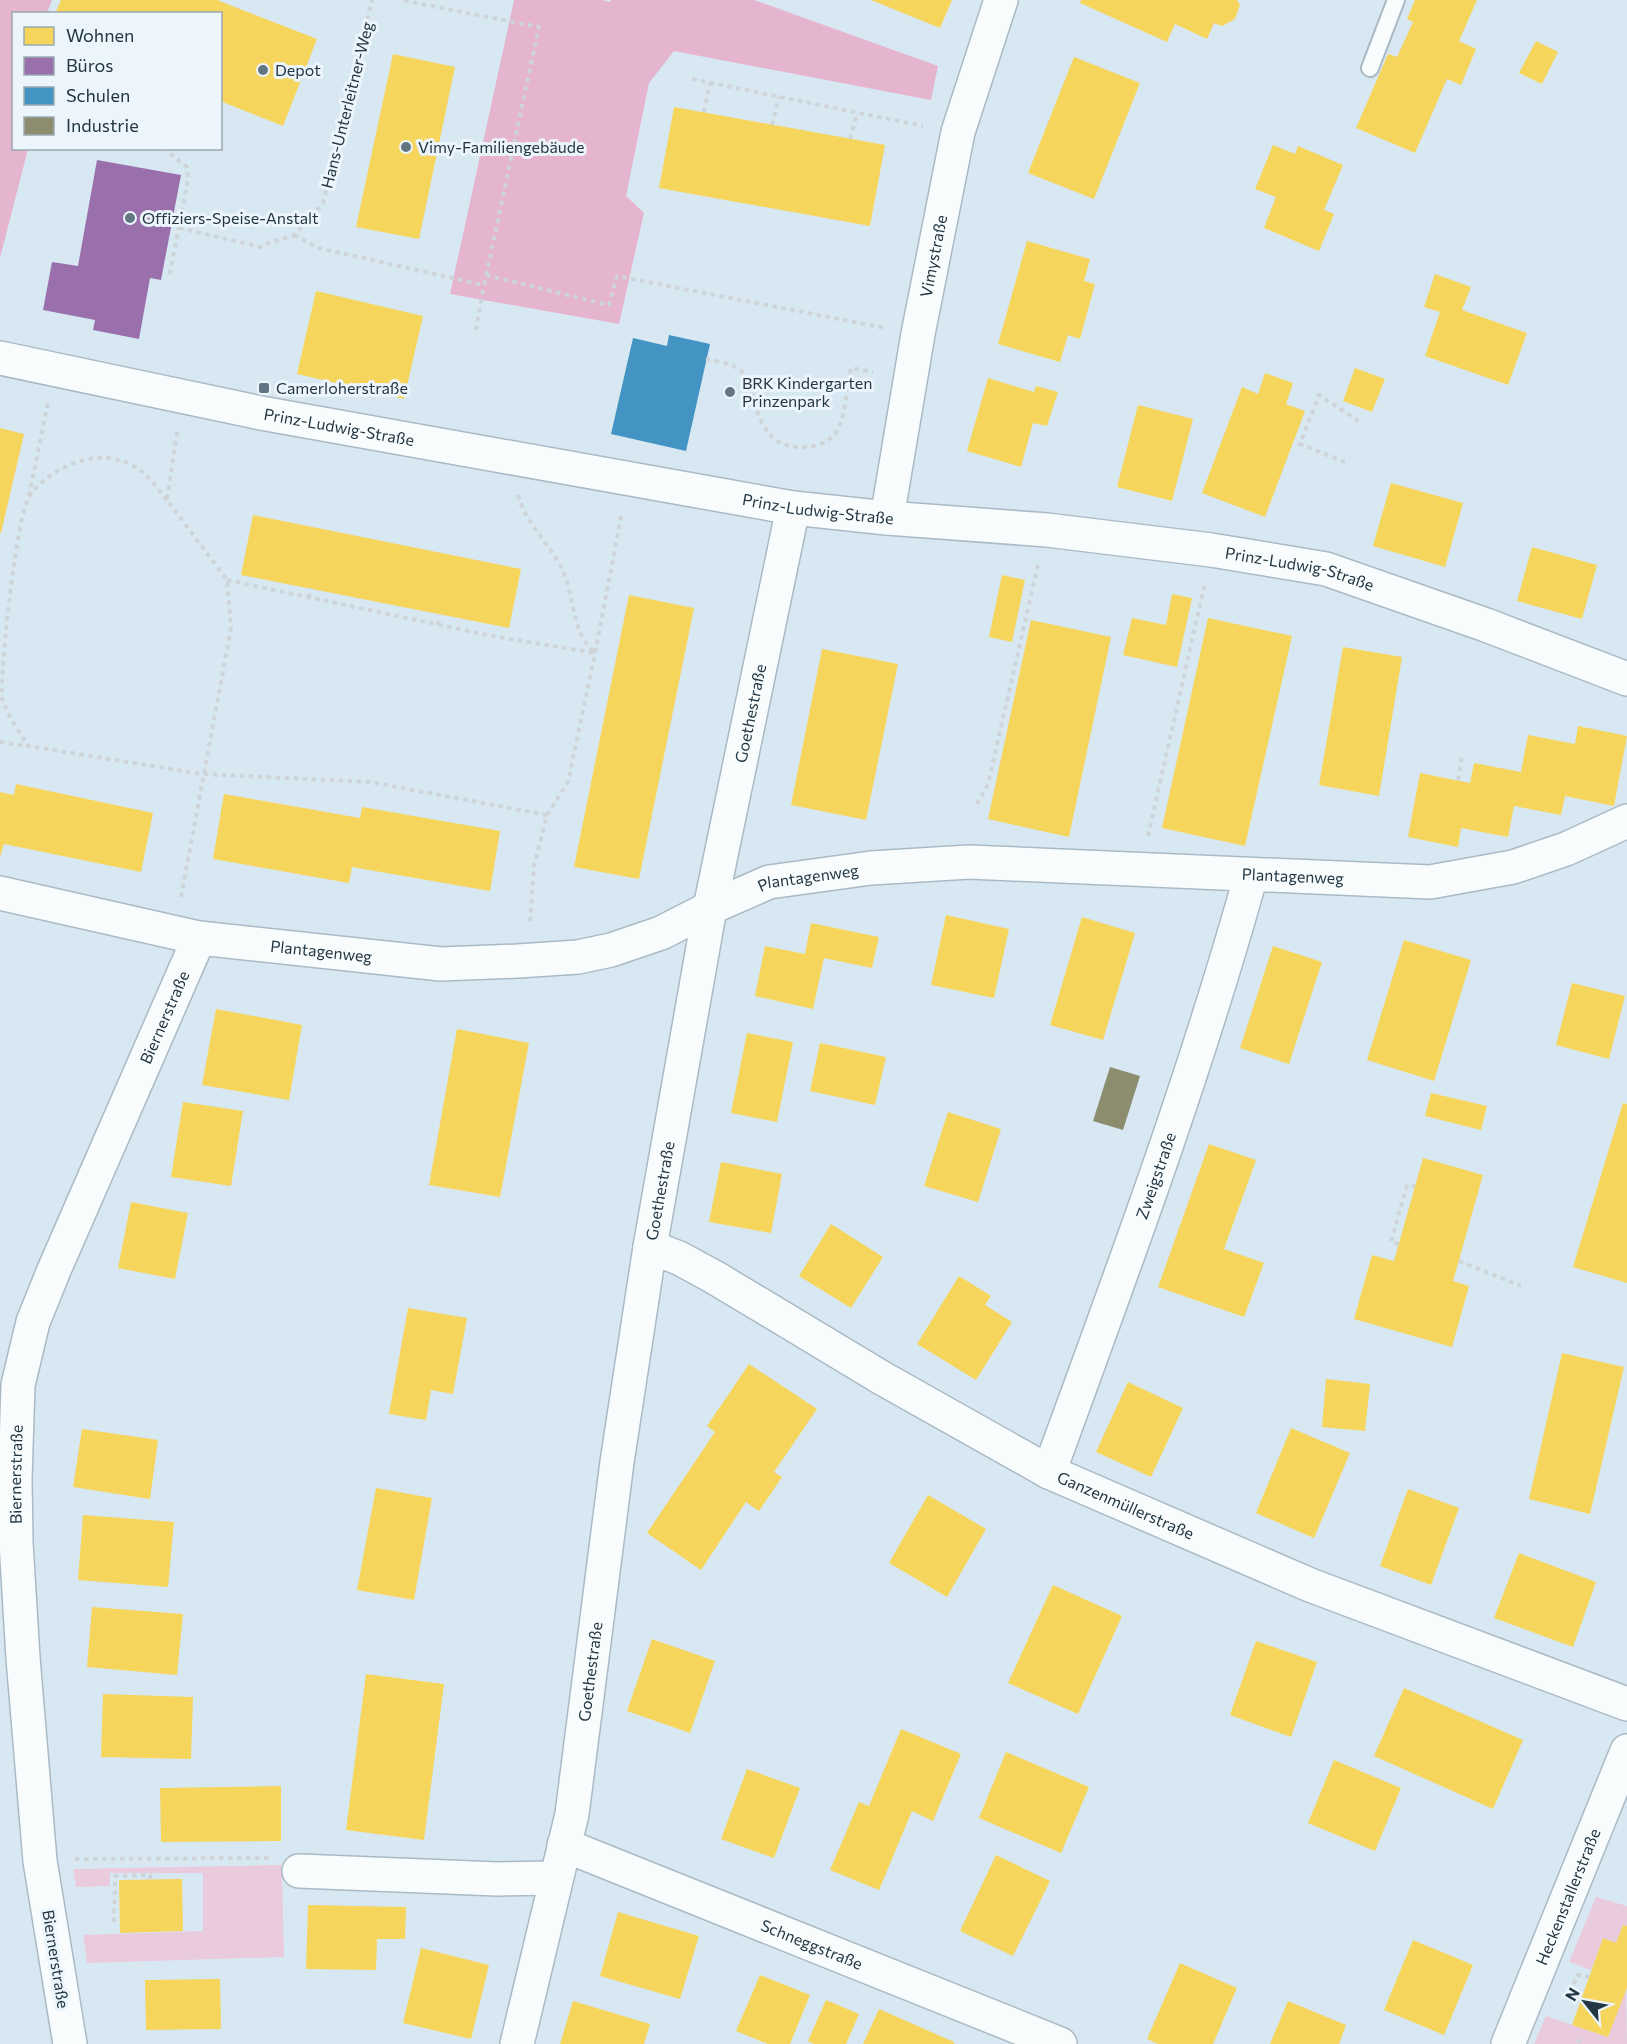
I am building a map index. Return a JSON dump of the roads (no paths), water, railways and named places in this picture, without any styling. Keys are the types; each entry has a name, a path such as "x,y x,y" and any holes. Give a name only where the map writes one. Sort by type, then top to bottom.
{"street":[{"name":"Vimystraße","path":"886,518 918,334 958,132 1001,0"},
{"name":"Prinz-Ludwig-Straße","path":"0,358 261,413 793,508 886,518 1047,530 1211,550 1326,569 1486,625 1627,679"},
{"name":"Goethestraße","path":"517,2044 572,1814 617,1462 650,1248 710,908 793,508"},
{"name":"Plantagenweg","path":"0,893 199,938 441,964 518,961 578,957 611,950 661,933 769,882 871,868 969,862 1430,882 1513,867 1566,849 1627,821"},
{"name":"Zweigstraße","path":"1049,1472 1136,1232 1189,1074 1251,875"},
{"name":"Biernerstraße","path":"70,2044 40,1861 23,1658 9,1384 90,1184 199,938"},
{"name":"Ganzenmüllerstraße","path":"650,1248 679,1258 714,1276 882,1378 1049,1472 1310,1586 1627,1704"},
{"name":"Heckenstallerstraße","path":"1508,2044 1627,1751"},
{"name":"Schneggstraße","path":"564,1845 1060,2044"},
{"path":"299,1871 497,1879 556,1878"}],"lane":[{"path":"1370,68 1396,0"}],"place":[{"name":"Depot","path":"263,70"},
{"name":"Vimy-Familiengebäude","path":"406,147"},
{"name":"Offiziers-Speise-Anstalt","path":"130,218"},
{"name":"Camerloherstraße","path":"264,388"},
{"name":"BRK Kindergarten Prinzenpark","path":"730,392"}]}
